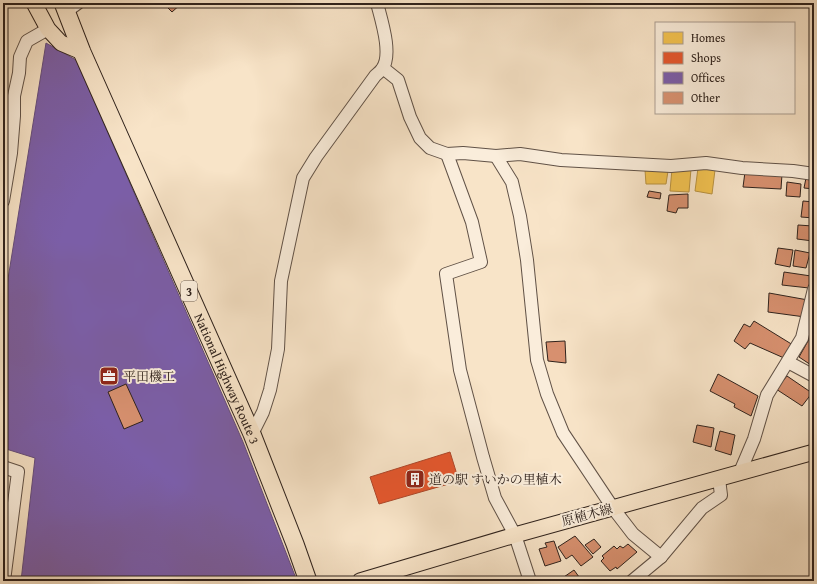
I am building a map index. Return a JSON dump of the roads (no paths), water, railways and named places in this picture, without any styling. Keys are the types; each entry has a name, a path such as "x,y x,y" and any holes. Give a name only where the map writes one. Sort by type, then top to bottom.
{"highway":[{"name":"National Highway Route 3","path":"69,6 82,52 252,434 308,581"}],"main road":[{"path":"34,3 48,29 61,43 82,52"},
{"name":"原植木線","path":"360,581 515,535 814,452"}],"street":[{"path":"252,434 263,412 270,390 278,350 281,281 303,178 316,157 361,94 383,68 386,56 386,42 377,3"},
{"path":"3,200 11,153 14,96 19,73 20,57 27,41 48,29"},
{"path":"383,68 398,80 410,117 420,138 430,148 447,154 463,153 496,156 520,154 561,160 671,166 706,163 742,168 793,171 814,174"},
{"path":"447,154 472,222 481,262 446,274 460,370 495,498 515,535 530,581"},
{"path":"496,156 512,182 520,216 527,260 537,360 546,394 563,432 613,508 633,534 661,557"},
{"path":"740,472 754,439 767,395 802,338 814,289"},
{"path":"788,362 814,376"},
{"path":"3,468 18,472 4,581"},
{"path":"632,581 661,557 702,508 721,495 719,479"}],"place":[{"name":"平田機工","path":"109,376"},
{"name":"道の駅 すいかの里植木","path":"415,479"}]}
